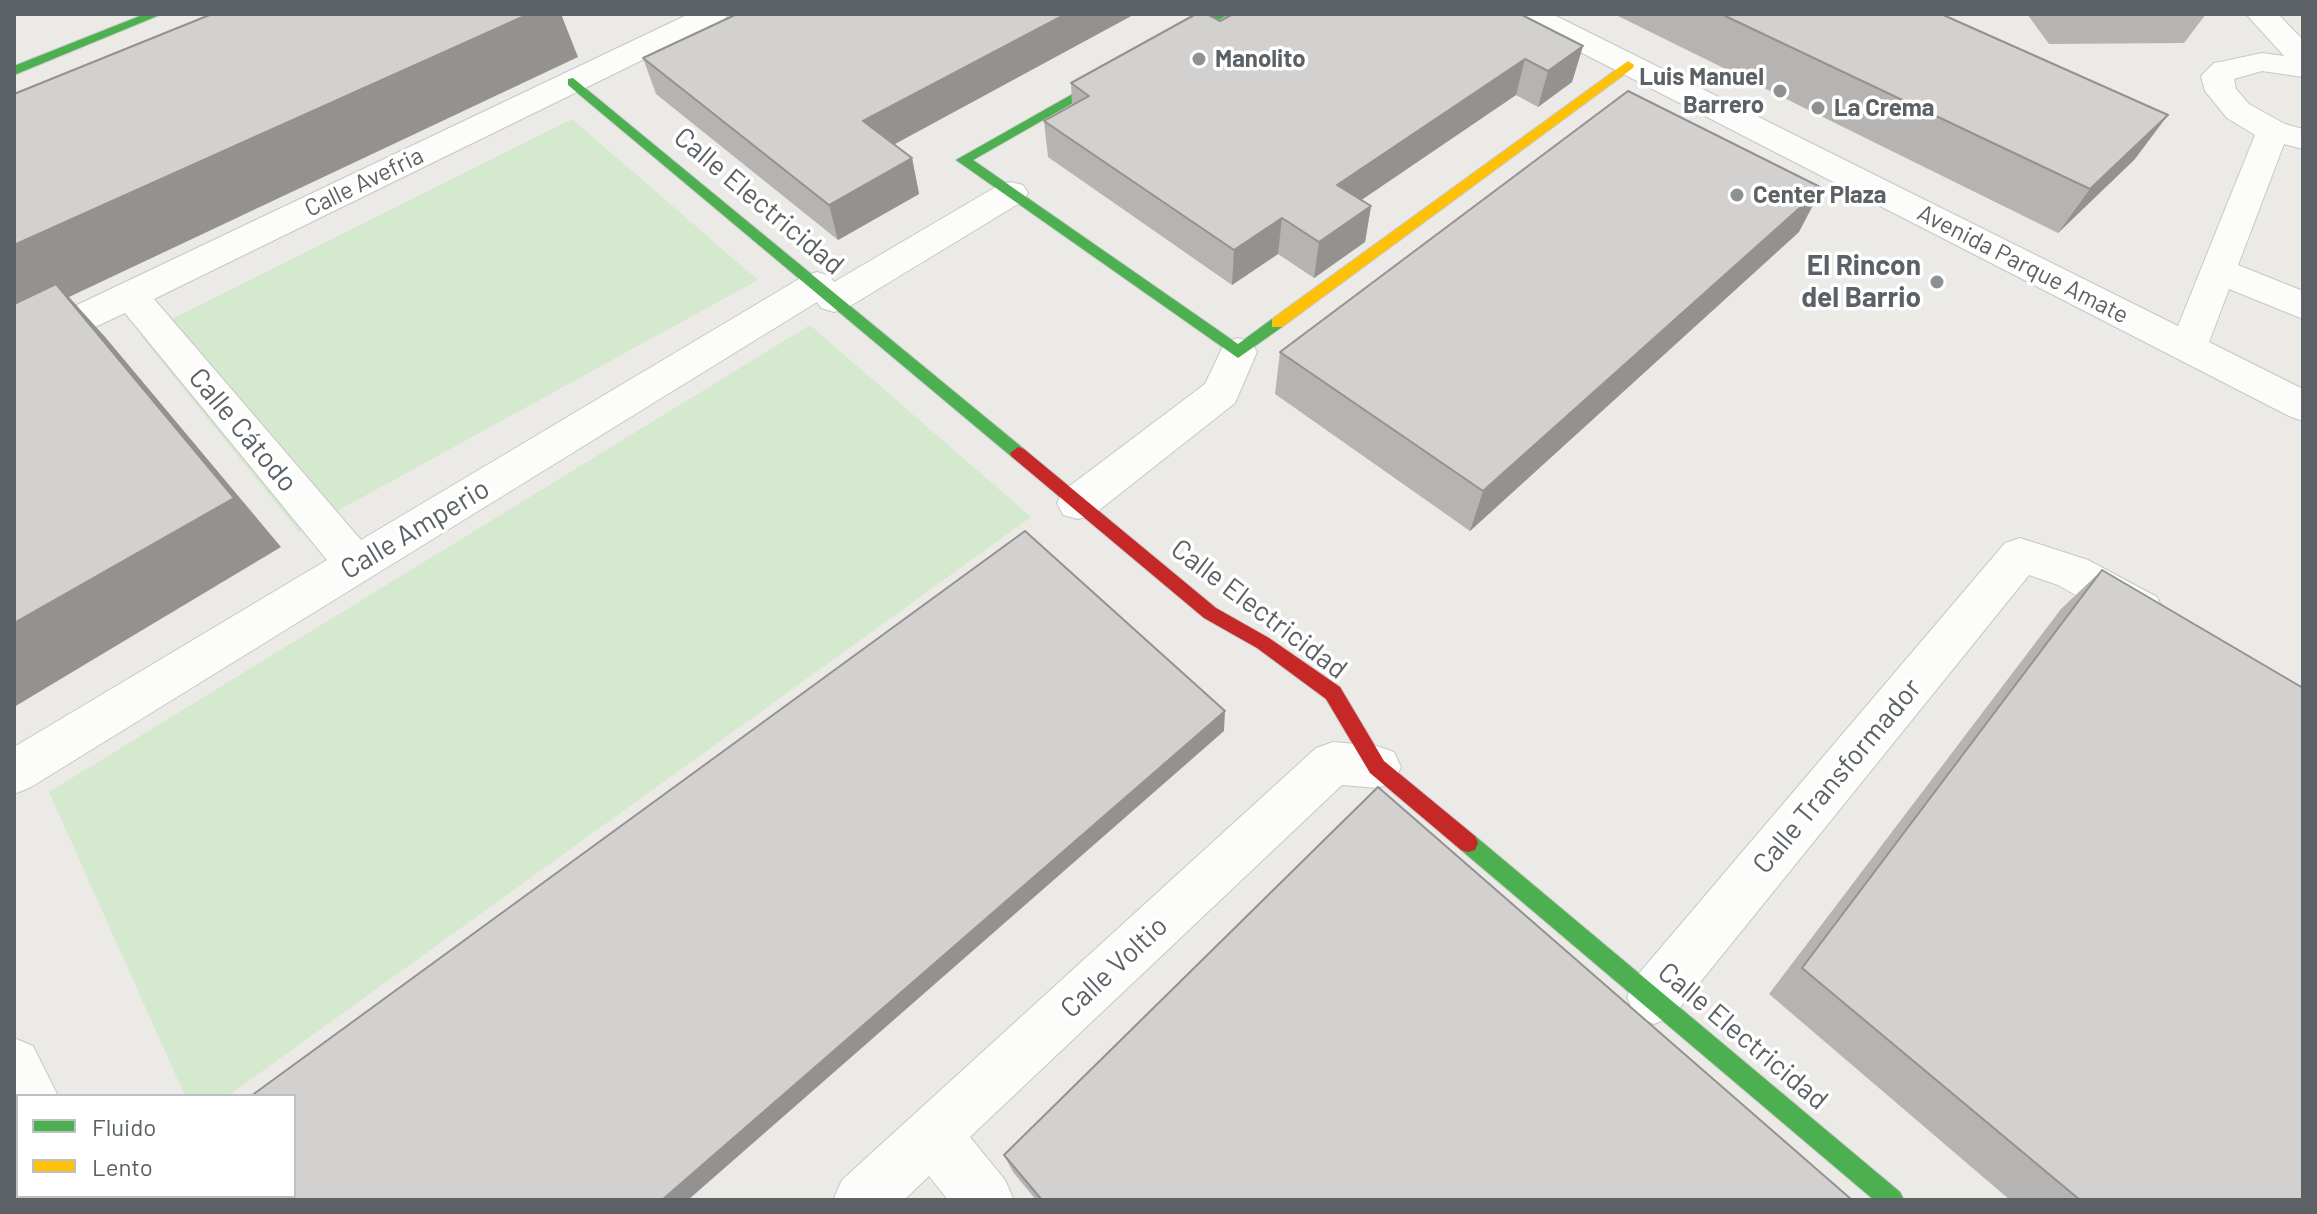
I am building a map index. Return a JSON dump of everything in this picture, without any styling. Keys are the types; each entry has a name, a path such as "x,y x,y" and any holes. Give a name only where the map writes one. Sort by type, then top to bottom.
{"street":[{"path":"14,71 156,14"},
{"name":"Calle Avefria","path":"14,351 713,14"},
{"path":"1223,14 963,160 1238,352"},
{"name":"Avenida Parque Amate","path":"1529,14 2303,406"},
{"path":"2261,14 2303,58"},
{"path":"2188,347 2220,271 2288,135 2238,111 2221,91 2217,76 2225,70 2262,62 2303,68"},
{"path":"1078,503 1221,393 1238,352 1628,65"},
{"name":"Calle Electricidad","path":"573,82 1210,613 1263,643 1333,693 1377,767 1892,1200"},
{"name":"Calle Amperio","path":"14,772 356,564 826,292 1011,193"},
{"path":"2220,271 2303,306"},
{"name":"Calle Cátodo","path":"130,295 356,564"},
{"name":"Calle Transformador","path":"1654,997 2020,555 2073,572 2181,633"},
{"name":"Calle Voltio","path":"862,1200 1333,763 1377,767"},
{"path":"14,1065 29,1094"},
{"path":"932,1135 985,1200"}],"green space":[{"path":"572,119 758,280 299,532 140,335"},
{"path":"810,325 1031,517 231,1094 184,1094 49,792"}],"building":[{"path":"212,14 529,14 14,245 14,94"},
{"path":"737,14 1066,14 863,121 912,158 829,205 643,58"},
{"path":"1196,14 1207,14 1220,21 1233,14 1520,14 1583,46 1548,71 1525,59 1337,185 1371,206 1319,242 1282,218 1234,250 1044,121 1089,96 1071,83"},
{"path":"1721,14 1941,14 2168,115 2090,189"},
{"path":"1628,91 1822,188 1483,491 1280,352"},
{"path":"56,284 234,498 14,623 14,304"},
{"path":"1025,531 1225,711 662,1200 185,1200 296,1198 296,1094 254,1094"},
{"path":"2102,570 2303,688 2303,1200 2080,1200 1802,968"},
{"path":"1378,787 1852,1200 1042,1200 1004,1155"}],"traffic: fast":[{"path":"14,71 156,14"},
{"path":"1223,14 963,160 1238,352 1277,323"},
{"path":"573,82 1018,453"},
{"path":"1468,843 1892,1200"}],"traffic: slow":[{"path":"1277,323 1628,65"}],"traffic: jam":[{"path":"1018,453 1210,613 1263,643 1333,693 1377,767 1468,843"}],"place":[{"name":"Manolito","path":"1199,59"},
{"name":"Luis Manuel Barrero","path":"1780,91"},
{"name":"La Crema","path":"1818,108"},
{"name":"Center Plaza","path":"1737,195"},
{"name":"El Rincon del Barrio","path":"1937,282"}]}
